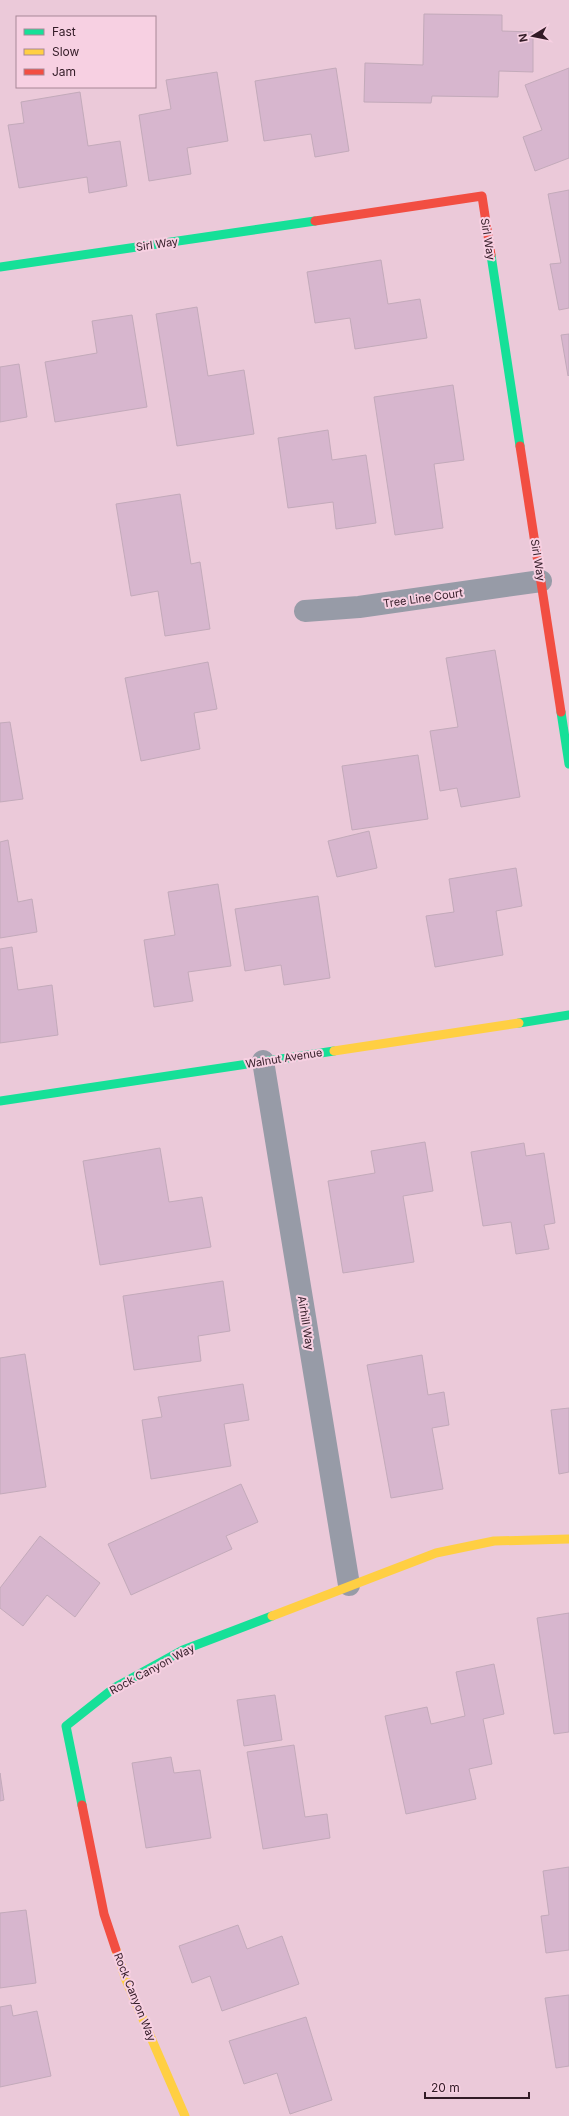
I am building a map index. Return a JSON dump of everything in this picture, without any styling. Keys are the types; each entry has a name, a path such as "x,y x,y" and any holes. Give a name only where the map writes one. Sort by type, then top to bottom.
{"street":[{"name":"Sirl Way","path":"0,267 482,196 569,764"},
{"name":"Tree Line Court","path":"305,611 359,607 541,581"},
{"name":"Walnut Avenue","path":"0,1101 569,1015"},
{"name":"Airhill Way","path":"263,1061 349,1585"},
{"name":"Rock Canyon Way","path":"185,2116 126,1980 104,1914 66,1726 114,1688 183,1650 349,1585 436,1553 465,1545 494,1541 569,1539"}],"building":[{"path":"424,14 502,15 502,31 533,32 533,72 499,71 498,97 432,96 431,103 364,102 365,63 423,65"},
{"path":"336,68 349,151 315,157 311,134 264,141 255,81"},
{"path":"569,68 569,158 535,171 523,137 542,130 525,85"},
{"path":"217,72 228,141 187,148 191,174 149,181 139,115 171,109 166,80"},
{"path":"80,92 88,146 120,141 127,186 89,193 87,177 19,188 8,125 24,123 21,102"},
{"path":"569,190 569,308 559,310 550,264 561,263 548,194"},
{"path":"381,260 388,304 420,299 427,338 355,349 350,318 315,323 307,272"},
{"path":"197,307 208,376 244,370 254,434 177,446 156,314"},
{"path":"132,315 147,407 55,422 45,362 97,353 92,321"},
{"path":"569,334 569,375 568,376 561,335"},
{"path":"19,364 27,417 0,422 0,367"},
{"path":"453,385 464,460 434,464 443,528 395,535 374,397"},
{"path":"328,430 332,460 366,455 376,523 336,529 333,502 288,508 278,438"},
{"path":"180,494 191,564 200,562 210,629 165,636 158,591 131,596 116,504"},
{"path":"495,650 520,797 461,807 457,788 440,791 430,731 458,727 446,658"},
{"path":"208,662 217,709 194,713 200,749 141,761 125,678"},
{"path":"10,722 23,799 0,802 0,723"},
{"path":"418,755 428,819 352,830 342,766"},
{"path":"369,831 377,868 337,877 328,841"},
{"path":"8,840 18,902 32,899 37,932 0,938 0,842"},
{"path":"516,868 522,906 496,911 503,955 435,967 426,916 454,912 449,879"},
{"path":"218,884 231,966 188,972 193,1001 154,1007 144,940 175,935 168,892"},
{"path":"318,896 330,978 284,985 281,965 245,971 235,909"},
{"path":"12,947 18,990 52,985 58,1035 0,1043 0,949"},
{"path":"425,1142 433,1191 403,1196 414,1262 343,1273 328,1181 375,1173 371,1151"},
{"path":"524,1143 526,1156 544,1153 555,1223 544,1225 549,1249 516,1254 511,1222 483,1226 471,1152"},
{"path":"160,1148 169,1202 202,1197 211,1247 100,1265 83,1161"},
{"path":"223,1281 230,1331 198,1336 201,1361 134,1370 123,1296"},
{"path":"25,1354 46,1487 0,1494 0,1358"},
{"path":"422,1355 428,1395 444,1392 449,1425 432,1428 443,1489 391,1498 367,1365"},
{"path":"243,1384 249,1420 224,1424 231,1466 151,1479 142,1420 162,1417 158,1397"},
{"path":"569,1408 569,1472 559,1474 551,1410"},
{"path":"241,1484 258,1522 226,1536 232,1549 131,1595 108,1544"},
{"path":"40,1536 100,1583 75,1617 47,1595 23,1626 0,1608 0,1588"},
{"path":"569,1613 569,1732 554,1734 537,1618"},
{"path":"494,1664 504,1714 483,1719 492,1764 469,1769 476,1799 406,1814 385,1716 427,1707 431,1724 465,1716 456,1672"},
{"path":"275,1695 282,1740 244,1746 237,1700"},
{"path":"294,1745 305,1817 327,1814 330,1838 263,1849 247,1752"},
{"path":"171,1757 174,1773 200,1770 211,1838 146,1848 132,1763"},
{"path":"0,1773 4,1800 0,1801"},
{"path":"569,1867 569,1950 546,1953 541,1916 549,1915 543,1871"},
{"path":"26,1910 36,1983 0,1988 0,1913"},
{"path":"238,1925 247,1949 282,1936 299,1984 222,2011 210,1976 192,1983 179,1946"},
{"path":"569,1995 569,2066 556,2068 545,1998"},
{"path":"11,2005 13,2016 37,2011 51,2076 0,2087 0,2007"},
{"path":"306,2017 332,2100 290,2114 277,2073 244,2084 229,2041"}],"traffic: fast":[{"path":"0,267 315,221"},
{"path":"491,255 520,446"},
{"path":"561,712 569,764"},
{"path":"519,1023 569,1015"},
{"path":"0,1101 334,1051"},
{"path":"82,1805 66,1726 114,1688 183,1650 272,1616"}],"traffic: slow":[{"path":"334,1051 519,1023"},
{"path":"272,1616 436,1553 494,1541 569,1539"},
{"path":"116,1950 126,1980 185,2116"}],"traffic: jam":[{"path":"315,221 482,196 491,255"},
{"path":"520,446 561,712"},
{"path":"82,1805 104,1914 116,1950"}]}
